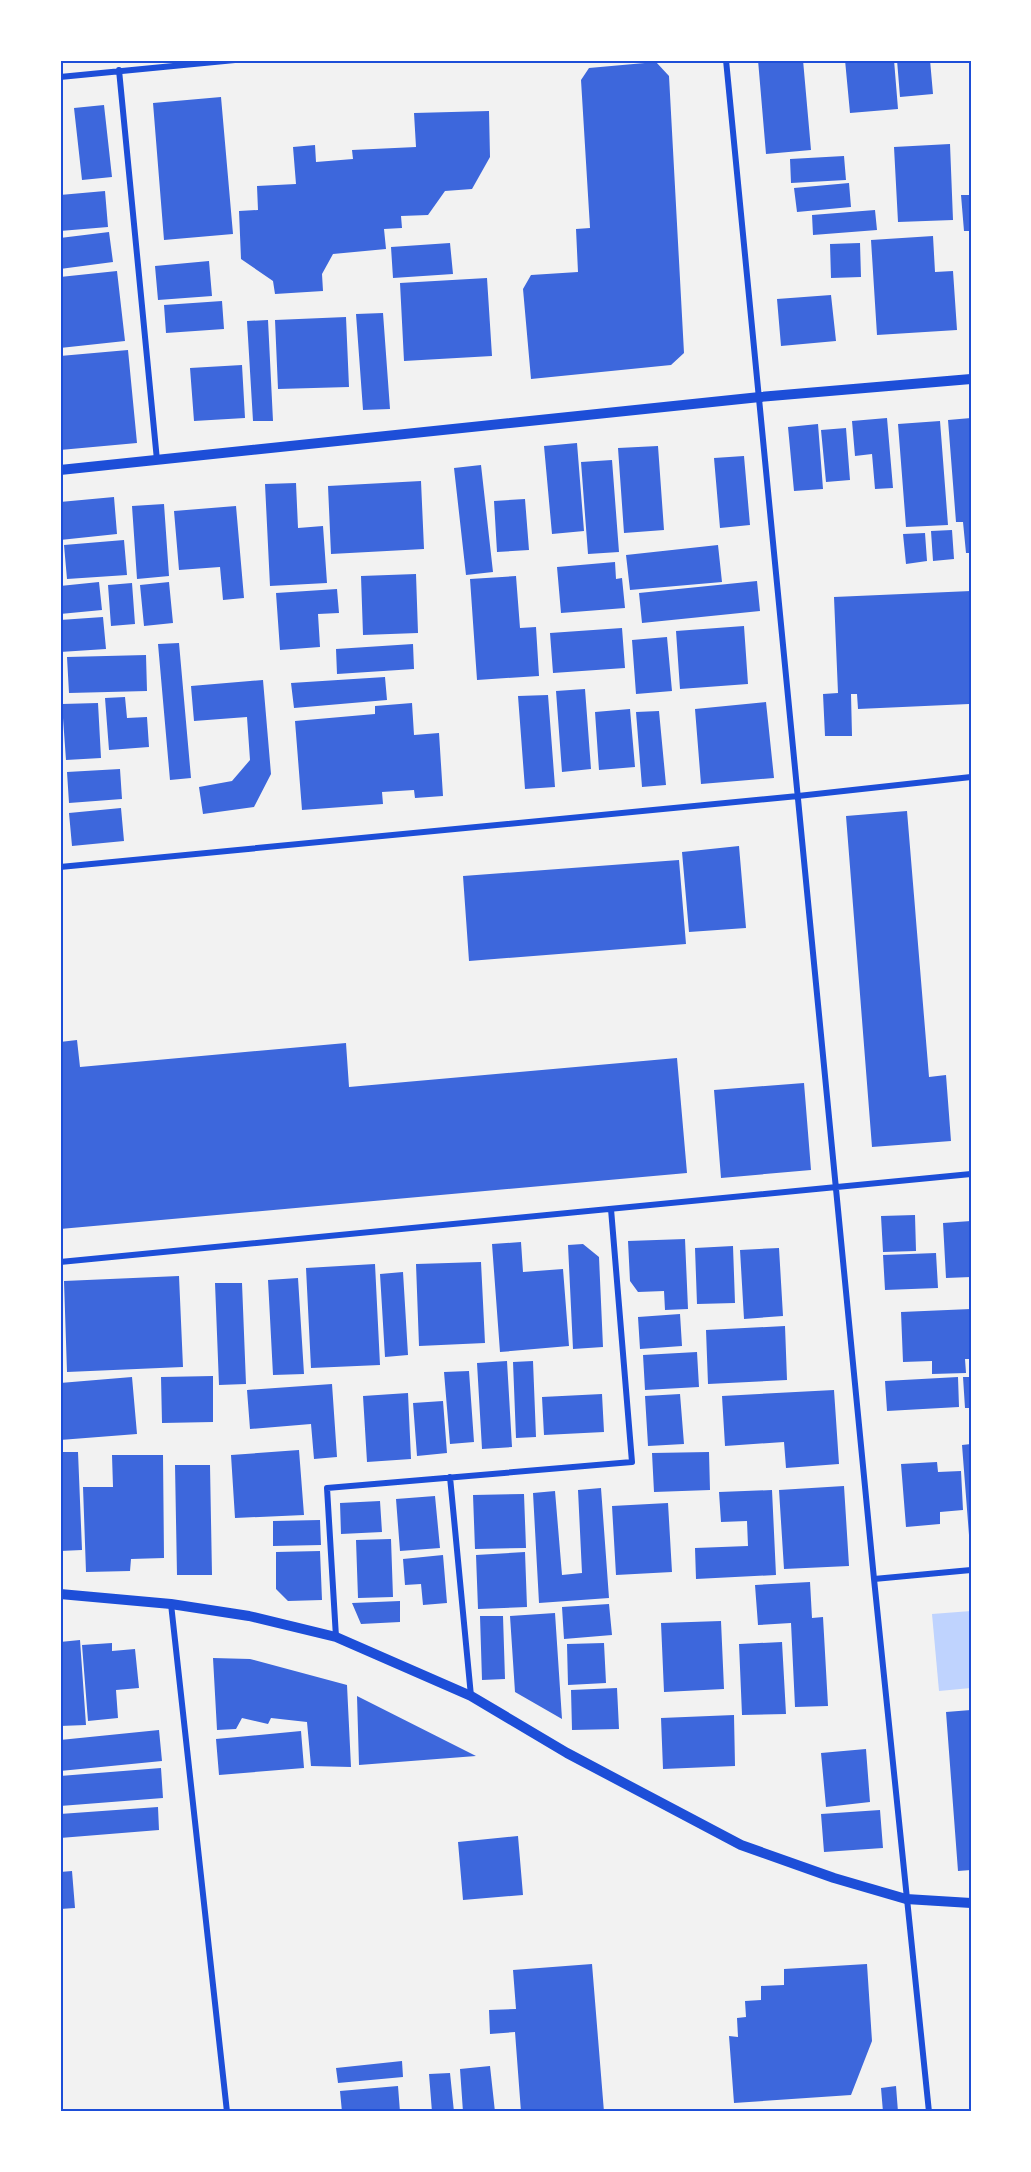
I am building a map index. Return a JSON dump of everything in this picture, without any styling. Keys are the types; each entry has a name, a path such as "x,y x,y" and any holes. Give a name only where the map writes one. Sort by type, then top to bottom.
{"street":[{"path":"60,77 164,63 235,60"},
{"path":"726,60 874,1579 929,2112"},
{"path":"119,70 157,460"},
{"path":"60,470 760,397 971,379"},
{"path":"60,867 798,796 971,777"},
{"path":"60,1262 971,1174"},
{"path":"336,1637 327,1488 632,1462 611,1209"},
{"path":"450,1477 471,1696"},
{"path":"874,1579 971,1570"},
{"path":"60,1594 171,1605 249,1616 336,1637 471,1696 567,1753 741,1845 834,1878 906,1899 971,1903"},
{"path":"171,1605 227,2112"}],"water":[{"path":"971,1611 971,1688 939,1691 932,1614"}],"building":[{"path":"758,60 803,60 811,150 766,154"},
{"path":"845,60 894,60 898,109 850,113"},
{"path":"897,60 930,60 933,94 900,97"},
{"path":"656,62 669,76 684,353 671,365 531,379 523,289 531,275 578,272 576,229 590,228 581,80 589,68"},
{"path":"221,97 233,234 164,240 153,103"},
{"path":"104,105 112,177 82,180 74,108"},
{"path":"489,111 490,157 472,189 445,191 428,215 401,216 402,228 384,229 386,249 333,254 322,274 323,291 275,294 273,281 241,259 239,211 258,210 257,186 296,184 293,147 315,145 316,162 353,159 352,150 416,147 414,113"},
{"path":"950,144 953,220 898,222 894,147"},
{"path":"844,156 846,180 791,183 790,159"},
{"path":"849,183 851,207 797,212 794,188"},
{"path":"105,191 108,227 60,231 60,195"},
{"path":"961,195 971,195 971,231 964,231"},
{"path":"875,210 877,230 813,235 812,215"},
{"path":"109,232 113,262 60,269 60,238"},
{"path":"933,236 935,272 953,271 957,330 877,335 871,240"},
{"path":"450,243 453,274 393,278 391,247"},
{"path":"860,243 861,277 831,278 830,244"},
{"path":"209,261 212,296 158,300 155,266"},
{"path":"117,271 125,341 60,348 60,277"},
{"path":"487,278 492,356 404,361 400,283"},
{"path":"831,295 836,341 781,346 777,299"},
{"path":"222,301 224,329 166,333 164,305"},
{"path":"383,313 390,409 363,410 356,314"},
{"path":"346,317 349,387 278,389 275,320"},
{"path":"268,320 273,421 253,421 247,321"},
{"path":"128,350 137,443 60,450 60,356"},
{"path":"242,365 245,418 194,421 190,368"},
{"path":"887,418 893,488 875,489 872,454 855,456 852,421"},
{"path":"971,418 971,553 966,553 963,522 956,522 948,420"},
{"path":"940,421 948,525 906,527 898,424"},
{"path":"818,424 823,489 794,491 788,427"},
{"path":"846,428 850,480 826,482 821,430"},
{"path":"577,443 584,531 552,534 544,446"},
{"path":"658,446 664,530 624,533 618,448"},
{"path":"744,456 750,525 720,528 714,458"},
{"path":"612,460 619,552 588,554 581,462"},
{"path":"481,465 493,572 466,575 454,468"},
{"path":"421,481 424,549 331,554 328,486"},
{"path":"296,483 298,528 323,526 327,583 270,586 265,484"},
{"path":"114,497 117,534 60,540 60,502"},
{"path":"525,499 529,550 497,552 494,501"},
{"path":"164,504 169,576 137,579 132,506"},
{"path":"236,506 244,598 223,600 220,567 179,570 174,511"},
{"path":"952,530 954,559 933,561 931,531"},
{"path":"925,533 927,561 906,564 903,534"},
{"path":"124,540 127,575 67,579 64,545"},
{"path":"718,545 722,582 630,590 626,555"},
{"path":"615,562 616,579 622,578 625,608 561,613 557,567"},
{"path":"416,574 418,633 363,635 361,576"},
{"path":"516,576 520,628 536,627 539,676 477,680 470,579"},
{"path":"757,581 760,611 642,623 639,593"},
{"path":"99,582 102,610 60,614 60,586"},
{"path":"169,582 173,623 144,626 140,585"},
{"path":"132,583 135,624 111,626 108,585"},
{"path":"337,589 339,613 318,614 320,647 280,650 276,593"},
{"path":"971,591 969,704 858,709 857,694 851,694 852,736 825,736 823,694 838,693 834,597"},
{"path":"103,617 106,649 60,652 60,620"},
{"path":"744,626 748,684 680,689 676,631"},
{"path":"622,628 625,668 553,673 550,633"},
{"path":"667,637 672,691 636,694 632,640"},
{"path":"179,643 191,778 170,780 158,644"},
{"path":"413,644 414,669 337,674 336,649"},
{"path":"146,655 147,691 69,693 67,657"},
{"path":"385,677 387,700 294,708 291,683"},
{"path":"263,680 271,774 254,807 203,814 199,787 232,781 250,760 247,717 194,721 191,686"},
{"path":"585,689 591,769 562,772 556,691"},
{"path":"548,695 555,787 525,789 518,696"},
{"path":"125,697 127,718 147,717 149,747 109,750 105,698"},
{"path":"766,702 774,778 701,784 695,709"},
{"path":"98,703 101,758 66,760 62,704"},
{"path":"412,703 414,735 439,733 443,796 415,798 414,790 382,792 383,804 302,810 295,721 375,714 375,706"},
{"path":"630,709 635,767 599,770 595,712"},
{"path":"659,711 666,785 642,787 636,712"},
{"path":"120,769 122,799 69,803 67,772"},
{"path":"121,808 124,841 72,846 69,813"},
{"path":"907,811 929,1077 946,1075 951,1141 872,1147 846,816"},
{"path":"739,846 746,928 689,932 682,852"},
{"path":"679,860 686,944 469,961 463,876"},
{"path":"77,1040 80,1067 346,1043 349,1087 677,1058 687,1173 60,1229 60,1042"},
{"path":"804,1083 811,1170 721,1178 714,1090"},
{"path":"915,1215 916,1251 883,1252 881,1216"},
{"path":"971,1221 971,1277 946,1278 943,1223"},
{"path":"685,1239 688,1309 665,1310 664,1291 638,1292 630,1281 628,1241"},
{"path":"521,1242 523,1272 563,1269 569,1346 500,1352 492,1244"},
{"path":"583,1244 599,1257 603,1347 573,1349 568,1245"},
{"path":"733,1246 735,1303 697,1304 695,1248"},
{"path":"779,1248 783,1316 744,1319 740,1250"},
{"path":"936,1253 938,1288 885,1290 883,1255"},
{"path":"481,1262 485,1343 419,1346 416,1264"},
{"path":"375,1264 380,1365 311,1368 306,1268"},
{"path":"403,1272 408,1355 385,1357 380,1274"},
{"path":"179,1276 183,1367 67,1372 64,1281"},
{"path":"298,1278 304,1374 273,1375 268,1280"},
{"path":"215,1283 242,1283 246,1384 219,1385"},
{"path":"971,1309 971,1359 965,1359 966,1373 932,1374 932,1361 903,1362 901,1312"},
{"path":"680,1314 682,1346 640,1349 638,1317"},
{"path":"785,1326 787,1380 708,1384 706,1330"},
{"path":"697,1352 699,1387 645,1390 643,1355"},
{"path":"507,1361 512,1447 482,1449 477,1363"},
{"path":"533,1361 536,1437 516,1438 513,1362"},
{"path":"469,1371 474,1442 450,1444 444,1372"},
{"path":"213,1376 213,1422 162,1423 161,1377"},
{"path":"132,1377 137,1434 60,1440 60,1383"},
{"path":"958,1377 959,1407 887,1411 885,1381"},
{"path":"963,1377 971,1377 971,1408 965,1408"},
{"path":"332,1384 337,1457 314,1459 311,1424 250,1429 247,1390"},
{"path":"834,1390 839,1464 786,1468 784,1442 725,1446 722,1396"},
{"path":"408,1393 411,1459 367,1462 363,1396"},
{"path":"602,1394 604,1432 544,1435 542,1397"},
{"path":"680,1394 684,1444 648,1446 645,1396"},
{"path":"443,1401 447,1453 417,1456 413,1403"},
{"path":"971,1444 971,1535 969,1535 962,1445"},
{"path":"299,1450 304,1515 235,1518 231,1455"},
{"path":"60,1452 78,1452 82,1550 60,1551"},
{"path":"709,1452 710,1490 654,1492 652,1453"},
{"path":"112,1455 163,1455 164,1558 131,1559 130,1571 86,1572 83,1487 113,1487"},
{"path":"937,1462 938,1472 961,1471 963,1510 940,1512 940,1524 906,1527 901,1464"},
{"path":"175,1465 210,1465 212,1575 177,1575"},
{"path":"844,1486 849,1566 784,1569 779,1490"},
{"path":"601,1488 609,1598 539,1603 533,1493 555,1491 562,1575 582,1573 578,1490"},
{"path":"772,1490 776,1575 696,1579 695,1548 748,1546 747,1521 721,1522 719,1492"},
{"path":"524,1494 526,1548 475,1549 473,1495"},
{"path":"435,1496 440,1548 400,1551 396,1499"},
{"path":"380,1501 382,1532 341,1534 340,1503"},
{"path":"668,1503 672,1572 616,1575 612,1506"},
{"path":"320,1520 321,1545 273,1546 273,1521"},
{"path":"391,1539 393,1597 358,1598 356,1540"},
{"path":"320,1551 322,1600 288,1601 276,1589 276,1552"},
{"path":"525,1552 527,1607 478,1609 476,1555"},
{"path":"443,1555 447,1603 423,1605 421,1584 405,1585 403,1559"},
{"path":"810,1582 812,1618 823,1617 828,1706 795,1707 791,1623 758,1625 755,1585"},
{"path":"400,1601 400,1622 361,1624 352,1603"},
{"path":"609,1604 612,1635 564,1639 562,1607"},
{"path":"555,1613 562,1719 515,1692 510,1616"},
{"path":"480,1616 503,1616 505,1679 482,1680"},
{"path":"721,1621 724,1689 664,1692 661,1623"},
{"path":"80,1640 86,1725 60,1726 60,1642"},
{"path":"782,1642 786,1714 742,1715 739,1644"},
{"path":"112,1643 112,1651 135,1649 139,1688 116,1690 118,1718 88,1721 82,1645"},
{"path":"604,1643 606,1683 568,1685 567,1644"},
{"path":"213,1658 250,1659 347,1685 351,1767 311,1766 307,1722 271,1718 268,1724 242,1718 236,1729 217,1730"},
{"path":"617,1688 619,1729 572,1730 571,1690"},
{"path":"357,1696 476,1756 359,1765"},
{"path":"971,1710 971,1870 958,1871 946,1712"},
{"path":"734,1715 735,1766 663,1769 661,1718"},
{"path":"159,1730 162,1761 60,1771 60,1740"},
{"path":"301,1731 304,1768 219,1775 216,1739"},
{"path":"866,1749 870,1802 826,1807 821,1753"},
{"path":"161,1768 163,1798 60,1806 60,1776"},
{"path":"158,1807 159,1830 60,1838 60,1814"},
{"path":"880,1810 883,1848 824,1852 821,1814"},
{"path":"518,1836 523,1895 463,1900 458,1842"},
{"path":"72,1871 75,1908 60,1909 60,1872"},
{"path":"592,1964 604,2112 521,2112 515,2032 490,2034 489,2010 516,2009 513,1970"},
{"path":"867,1964 872,2041 851,2095 734,2103 729,2036 738,2037 737,2018 746,2017 745,2001 761,2000 761,1986 784,1985 784,1969"},
{"path":"402,2061 403,2077 338,2083 336,2068"},
{"path":"490,2066 495,2112 463,2112 460,2069"},
{"path":"450,2073 454,2112 432,2112 429,2074"},
{"path":"398,2086 400,2112 342,2112 340,2091"},
{"path":"896,2086 898,2112 883,2112 881,2088"}]}
